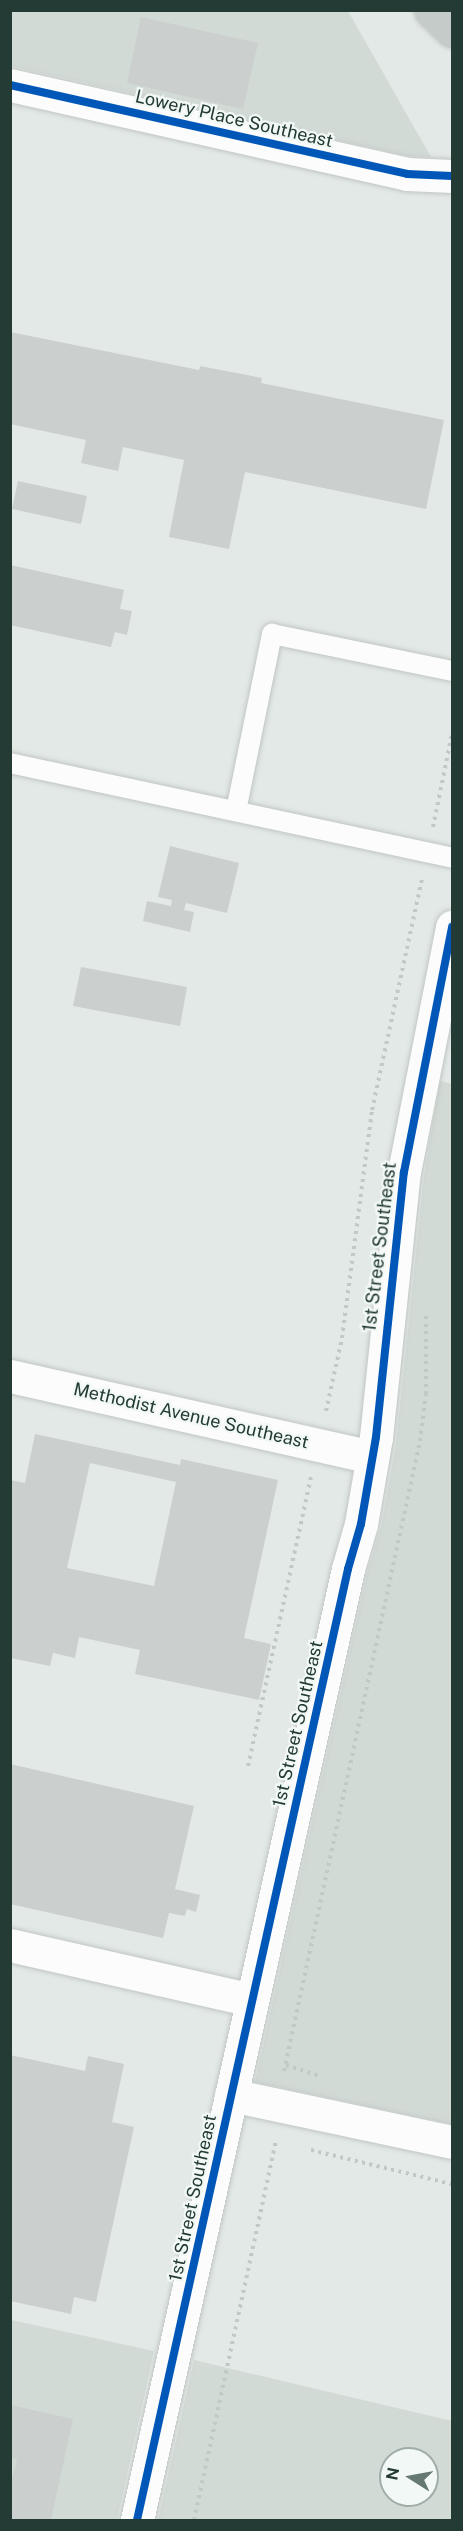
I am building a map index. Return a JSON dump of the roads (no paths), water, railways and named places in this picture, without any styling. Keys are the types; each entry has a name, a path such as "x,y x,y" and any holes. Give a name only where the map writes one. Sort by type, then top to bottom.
{"highway":[{"path":"431,10 453,30"}],"street":[{"name":"Lowery Place Southeast","path":"10,85 407,174 453,176"},
{"name":"1st Street Southeast","path":"137,2520 252,2000 361,1524 372,1456 404,1172 453,927"},
{"name":"Methodist Avenue Southeast","path":"10,1376 372,1456"},
{"path":"10,1945 252,2000"},
{"path":"231,2095 453,2142"}],"lane":[{"path":"236,811 272,634 453,671"},
{"path":"10,763 453,858"}]}
